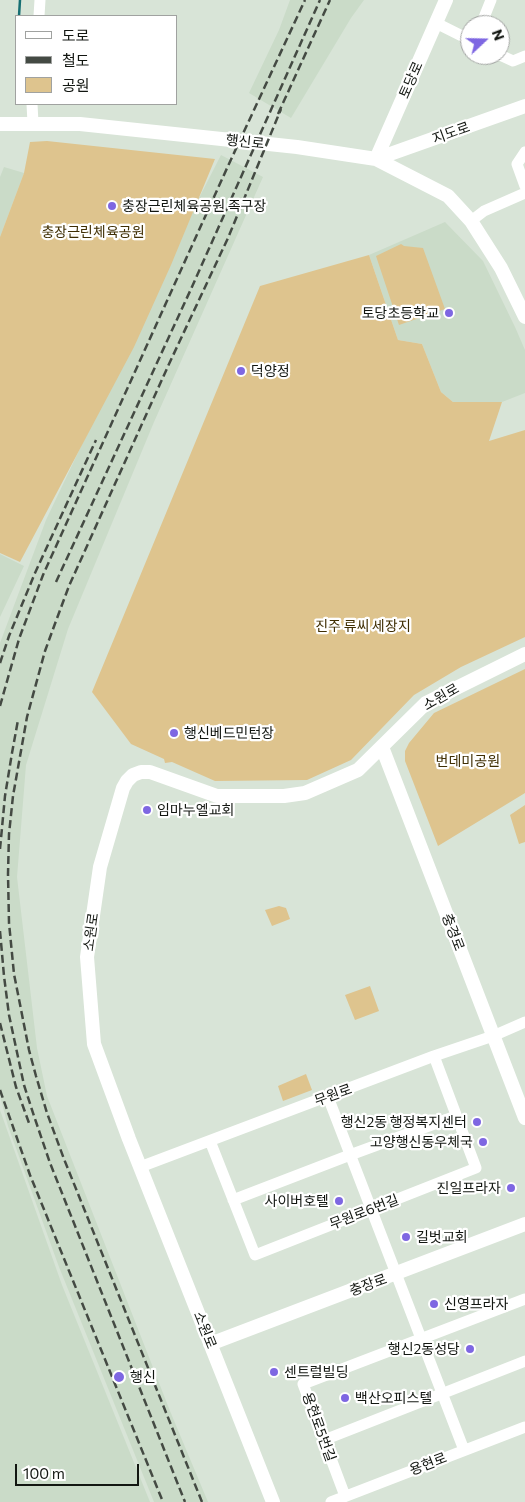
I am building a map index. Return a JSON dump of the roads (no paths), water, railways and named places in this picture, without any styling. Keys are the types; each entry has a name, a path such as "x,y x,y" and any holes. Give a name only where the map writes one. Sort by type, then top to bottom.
{"main road":[{"name":"토당로","path":"376,159 446,0"},
{"name":"지도로","path":"376,159 525,106"},
{"name":"행신로","path":"0,124 80,124 297,147 376,159 448,196 471,221 502,268 525,318"},
{"name":"소원로","path":"273,1502 140,1167 94,1044 87,957 100,867 122,788 126,780 133,775 141,772 150,772 217,796 284,796 305,793 358,770 426,703 525,654"},
{"name":"충경로","path":"382,747 525,1118"},
{"name":"충장로","path":"210,1344 525,1224"}],"street":[{"path":"39,15 40,0"},
{"path":"485,15 491,0"},
{"path":"436,23 460,35"},
{"path":"510,60 513,61 525,56"},
{"path":"32,105 34,123"},
{"path":"525,152 517,164 525,186"},
{"path":"471,221 484,211 525,194"},
{"name":"무원로","path":"140,1167 434,1056 493,1036 525,1022"},
{"name":"무원로6번길","path":"210,1141 254,1255 476,1168 434,1056"},
{"path":"328,1097 464,1450"},
{"path":"233,1200 456,1116"},
{"name":"용현로5번길","path":"345,1496 303,1384 525,1299"},
{"path":"324,1440 525,1361"},
{"name":"용현로","path":"332,1502 525,1427"}],"waterway":[{"path":"19,15 20,0"}],"railway":[{"path":"0,706 19,639 43,575 305,0"},
{"path":"56,582 191,289 320,0"},
{"path":"278,114 330,0"},
{"path":"202,1502 64,1159 36,1076 14,974 9,923 9,834 13,796 27,717 45,651 69,586 228,238 281,109"},
{"path":"0,663 35,573 96,440"},
{"path":"0,849 5,796 18,720"},
{"path":"0,931 9,1015 24,1085 34,1116 50,1163 185,1502"},
{"path":"0,1023 16,1087 29,1123"},
{"path":"0,1090 30,1175 163,1502"}],"place":[{"name":"충장근린체육공원 족구장","path":"112,206"},
{"name":"토당초등학교","path":"449,313"},
{"name":"덕양정","path":"241,371"},
{"name":"행신베드민턴장","path":"174,733"},
{"name":"임마누엘교회","path":"147,810"},
{"name":"행신2동 행정복지센터","path":"477,1122"},
{"name":"고양행신동우체국","path":"483,1142"},
{"name":"진일프라자","path":"511,1188"},
{"name":"사이버호텔","path":"339,1201"},
{"name":"길벗교회","path":"406,1237"},
{"name":"신영프라자","path":"434,1304"},
{"name":"행신2동성당","path":"470,1349"},
{"name":"센트럴빌딩","path":"274,1372"},
{"name":"행신","path":"119,1377"},
{"name":"백산오피스텔","path":"345,1398"}],"park label":[{"name":"충장근린체육공원","path":"93,232"},
{"name":"진주 류씨 세장지","path":"363,626"},
{"name":"번데미공원","path":"468,761"}]}
